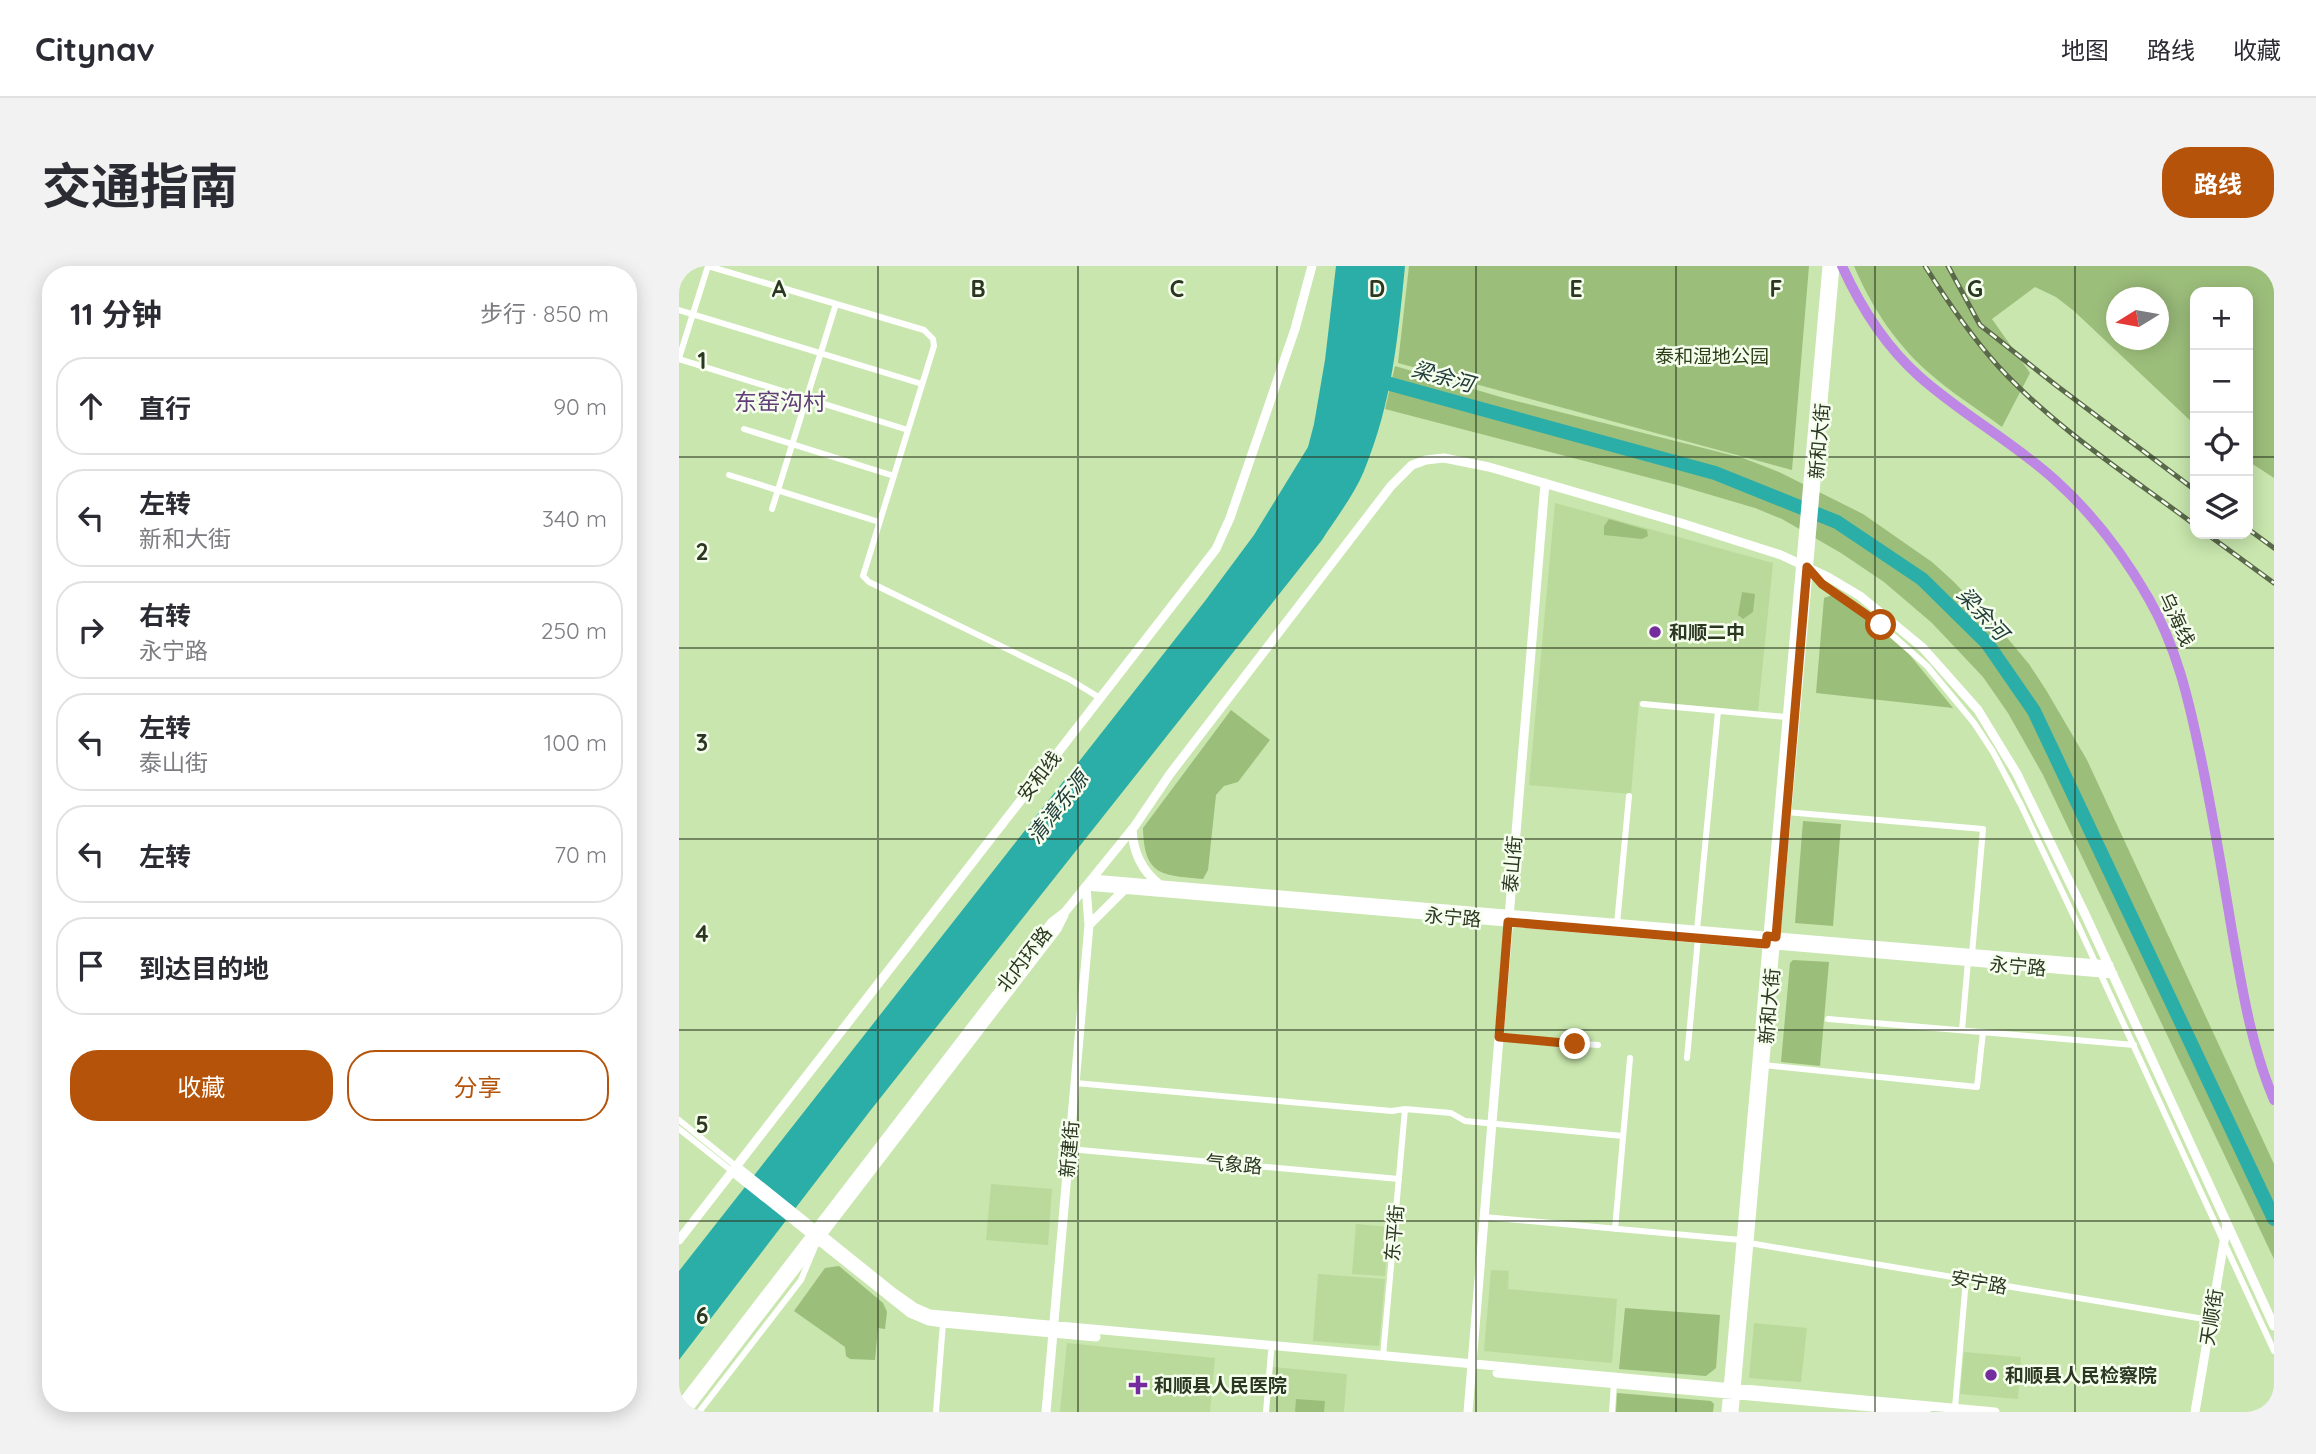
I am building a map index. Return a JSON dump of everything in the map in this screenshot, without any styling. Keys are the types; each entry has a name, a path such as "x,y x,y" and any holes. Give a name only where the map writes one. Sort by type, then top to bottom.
{"highway":[{"name":"乌海线","path":"1842,266 1868,317 1894,351 1926,382 2039,466 2077,501 2119,551 2157,613 2189,701 2246,1009 2269,1075 2274,1100"}],"main road":[{"name":"安和线","path":"679,1240 944,896 1205,566 1224,534 1296,329 1312,266"},
{"name":"新和大街","path":"1745,1242 1764,1065 1786,717 1806,540 1827,266"},
{"name":"新和大街","path":"1811,482 1835,266"},
{"name":"北内环路","path":"686,1412 1052,922 1065,912 1132,829 1170,774 1406,469 1426,460 1444,458 1545,483 1706,531 1803,565 1860,596 1894,623 1941,667 1978,710 2023,786 2274,1325"},
{"name":"泰山街","path":"1468,1412 1545,483"},
{"name":"新和大街","path":"1725,1412 1731,1391 1771,941 1786,812 1803,565"},
{"path":"1132,829 1139,860 1160,885"},
{"name":"永宁路","path":"1089,882 1160,885 1508,918 1617,923 1697,934"},
{"name":"永宁路","path":"1089,882 1125,889 1508,918 2111,970"},
{"name":"新建街","path":"1046,1412 1089,925 1089,882"},
{"path":"1089,925 1125,889"},
{"path":"735,1170 910,1313 943,1324 1383,1356 1613,1383 1995,1412"},
{"name":"天顺街","path":"2195,1412 2227,1222"},
{"name":"北内环路","path":"679,1407 816,1236"},
{"path":"816,1236 921,1311 944,1317 1271,1352 1472,1367 1731,1391 1867,1409 1928,1412"},
{"name":"新和大街","path":"1731,1391 1734,1412"}],"street":[{"path":"908,429 679,358 708,266 930,334 934,346 863,576 869,582 1069,679 1100,698"},
{"path":"772,509 836,304"},
{"path":"679,310 922,384"},
{"path":"744,429 894,476"},
{"path":"729,475 879,522"},
{"path":"1803,565 1822,584 1881,625 1910,650 1936,676 1974,723 1993,752 2098,968 2274,1351"},
{"path":"1643,704 1786,717"},
{"path":"1687,1058 1718,711"},
{"path":"1617,923 1629,796"},
{"path":"1786,812 1983,829 1962,1031"},
{"path":"1828,1019 2134,1045"},
{"path":"1764,1065 1977,1087 1983,1032"},
{"path":"1499,1037 1598,1045"},
{"path":"1615,1229 1630,1058"},
{"path":"1075,1083 1392,1111 1405,1109 1451,1112 1465,1121 1623,1136"},
{"name":"东平街","path":"1383,1356 1405,1109"},
{"path":"679,1120 735,1170"},
{"path":"679,1129 735,1170"},
{"name":"气象路","path":"1069,1149 1399,1180"},
{"name":"安宁路","path":"1484,1217 1745,1242 2210,1320"},
{"path":"699,1412 801,1279 816,1236"},
{"path":"1955,1408 1966,1279"},
{"path":"936,1412 943,1324"},
{"path":"1266,1412 1271,1352"},
{"path":"1612,1412 1613,1383"}],"shaded area":[{"name":"和顺二中","path":"1555,503 1773,563 1758,711 1639,701 1631,794 1529,785"},
{"path":"991,1184 1052,1189 1048,1245 986,1240"},
{"path":"1356,1224 1389,1227 1385,1276 1352,1274"},
{"path":"1491,1270 1509,1271 1508,1289 1617,1299 1612,1363 1484,1351"},
{"path":"1318,1274 1385,1279 1379,1346 1313,1341"},
{"path":"1754,1323 1807,1328 1801,1382 1749,1378"},
{"name":"和顺县人民医院","path":"1067,1343 1215,1358 1210,1412 1060,1412"},
{"name":"和顺县人民检察院","path":"1964,1352 2021,1357 2018,1399 1960,1394"},
{"path":"1273,1367 1347,1374 1344,1412 1269,1412"}],"green space":[{"name":"泰和湿地公园","path":"1409,266 1809,266 1792,470 1398,363"},
{"path":"1854,266 2274,266 2274,478 2253,464 2253,287 2190,287 2190,420 2115,350 2169,350 2169,287 2106,287 2106,341 2056,297 2035,287 1992,319 2030,373 2002,427 1945,386 1916,361 1876,309"},
{"path":"1395,366 1504,398 1743,458 1779,472 1863,514 1932,562 1953,581 2029,664 2087,760 2274,1164 2274,1259 2043,775 2008,713 1983,677 1932,623 1884,582 1841,553 1782,519 1755,508 1385,409"},
{"path":"1609,519 1647,530 1648,536 1642,539 1604,535 1604,526"},
{"path":"1742,592 1755,594 1753,612 1743,619 1738,615"},
{"path":"1832,595 1875,625 1909,654 1953,708 1816,693 1824,598"},
{"path":"1231,710 1270,740 1238,782 1224,786 1216,795 1208,870 1203,879 1167,874 1152,865 1147,856 1143,828"},
{"path":"1803,821 1841,824 1833,926 1795,923"},
{"path":"1793,960 1829,962 1820,1066 1781,1062 1790,963"},
{"path":"839,1266 883,1303 887,1312 885,1329 878,1328 875,1360 850,1359 846,1356 845,1347 794,1311 825,1268"},
{"path":"1625,1308 1720,1315 1716,1368 1706,1376 1619,1369"},
{"path":"1617,1393 1711,1401 1714,1404 1713,1412 1616,1412"},
{"path":"1296,1399 1325,1401 1324,1412 1295,1412"}],"water":[{"name":"清漳东源","path":"1336,266 1405,266 1387,395 1374,446 1350,498 1322,540 870,1111 679,1360 679,1271 1205,601 1254,535 1308,447 1325,360"}],"waterway":[{"name":"梁余河","path":"1372,379 1715,473 1837,522 1922,579 1987,643 2034,711 2274,1219"}],"railway":[{"path":"1925,266 1978,342 2020,389 2093,450 2190,521"},
{"path":"1948,266 1980,325 2190,486"},
{"path":"2253,533 2274,548"},
{"path":"2214,539 2274,583"}],"place":[{"name":"和顺二中","path":"1655,632"},
{"name":"和顺县人民检察院","path":"1991,1375"},
{"name":"和顺县人民医院","path":"1138,1385"}],"district":[{"name":"东窑沟村","path":"780,401"}],"route":[{"path":"1575,1044 1499,1037 1508,922 1766,944 1767,936 1776,937 1807,567 1822,584 1881,625"}]}
